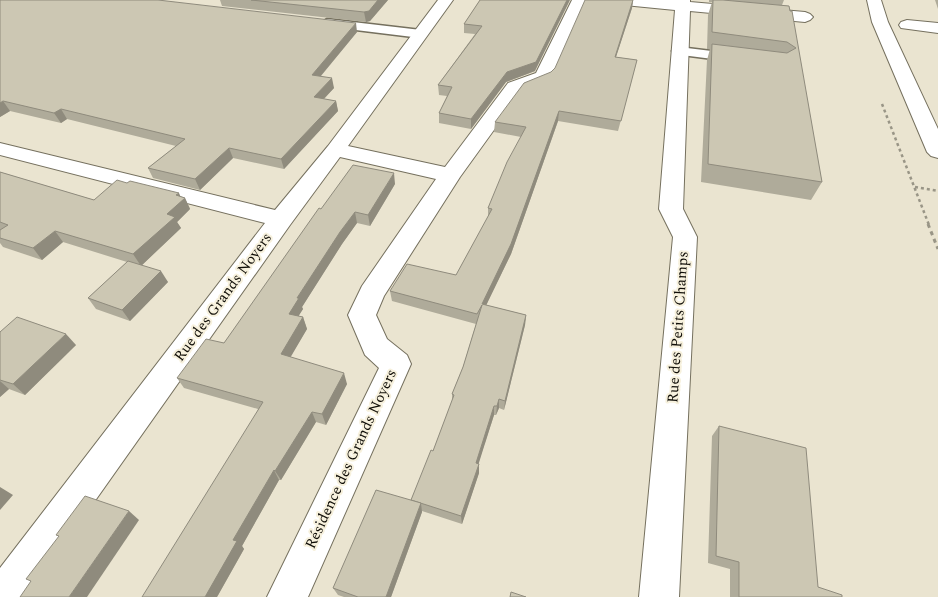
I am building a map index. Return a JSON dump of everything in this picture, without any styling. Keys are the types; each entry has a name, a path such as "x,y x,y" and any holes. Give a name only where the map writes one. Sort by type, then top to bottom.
{"street":[{"name":"Rue des Grands Noyers","path":"3,597 281,218 335,150 446,0"},
{"name":"Résidence des Grands Noyers","path":"287,597 396,364 375,347 362,315 372,293 450,175 515,87 543,76 579,0"},
{"path":"614,0 682,2 805,17"},
{"path":"874,0 880,22 938,152"},
{"name":"Rue des Petits Champs","path":"659,597 685,237 671,209 682,2"},
{"path":"907,25 938,28"},
{"path":"0,149 281,218"},
{"path":"335,150 450,175"}],"lane":[{"path":"313,21 421,34"},
{"path":"679,51 752,60"}],"path":[{"path":"880,99 938,250"},
{"path":"914,187 938,191"}],"building":[{"path":"0,0 158,0 356,23 312,75 332,78 314,97 336,101 281,159 229,148 195,179 148,168 185,139 61,109 54,113 3,101 0,103"},
{"path":"251,0 378,0 369,11 364,12"},
{"path":"480,0 567,0 536,62 507,72 471,119 439,113 452,87 438,85 482,26 464,24"},
{"path":"585,0 633,0 615,57 637,60 621,121 559,111 511,244 482,304 526,315 505,401 499,399 497,406 494,406 476,463 479,464 461,516 411,500 431,450 433,451 454,395 452,394 463,367 482,305 477,314 390,291 407,264 456,275 492,209 488,208 507,162 526,127 495,122 524,83 551,72 555,68"},
{"path":"713,0 789,6 790,11 792,11 822,182 708,164 712,44 787,53 796,48 787,42 712,32"},
{"path":"353,165 394,173 368,215 355,212 297,298 299,298 289,314 303,317 281,354 344,373 322,414 312,412 274,470 233,540 237,541 205,597 142,597 263,402 177,378 206,339 224,343 319,208 321,209"},
{"path":"0,172 94,200 117,180 127,183 130,181 179,193 176,195 185,198 167,214 175,217 133,254 55,231 33,248 0,238 0,230 8,225 0,222"},
{"path":"128,261 161,271 122,310 88,298"},
{"path":"17,317 66,334 13,384 0,380 0,332"},
{"path":"719,426 806,448 818,587 842,595 842,597 739,597 739,562 716,556"},
{"path":"376,490 421,503 386,597 358,597 333,588"},
{"path":"85,496 129,511 69,597 20,597 31,581 26,579 59,536 56,535"},
{"path":"511,592 526,597 510,597"}]}
